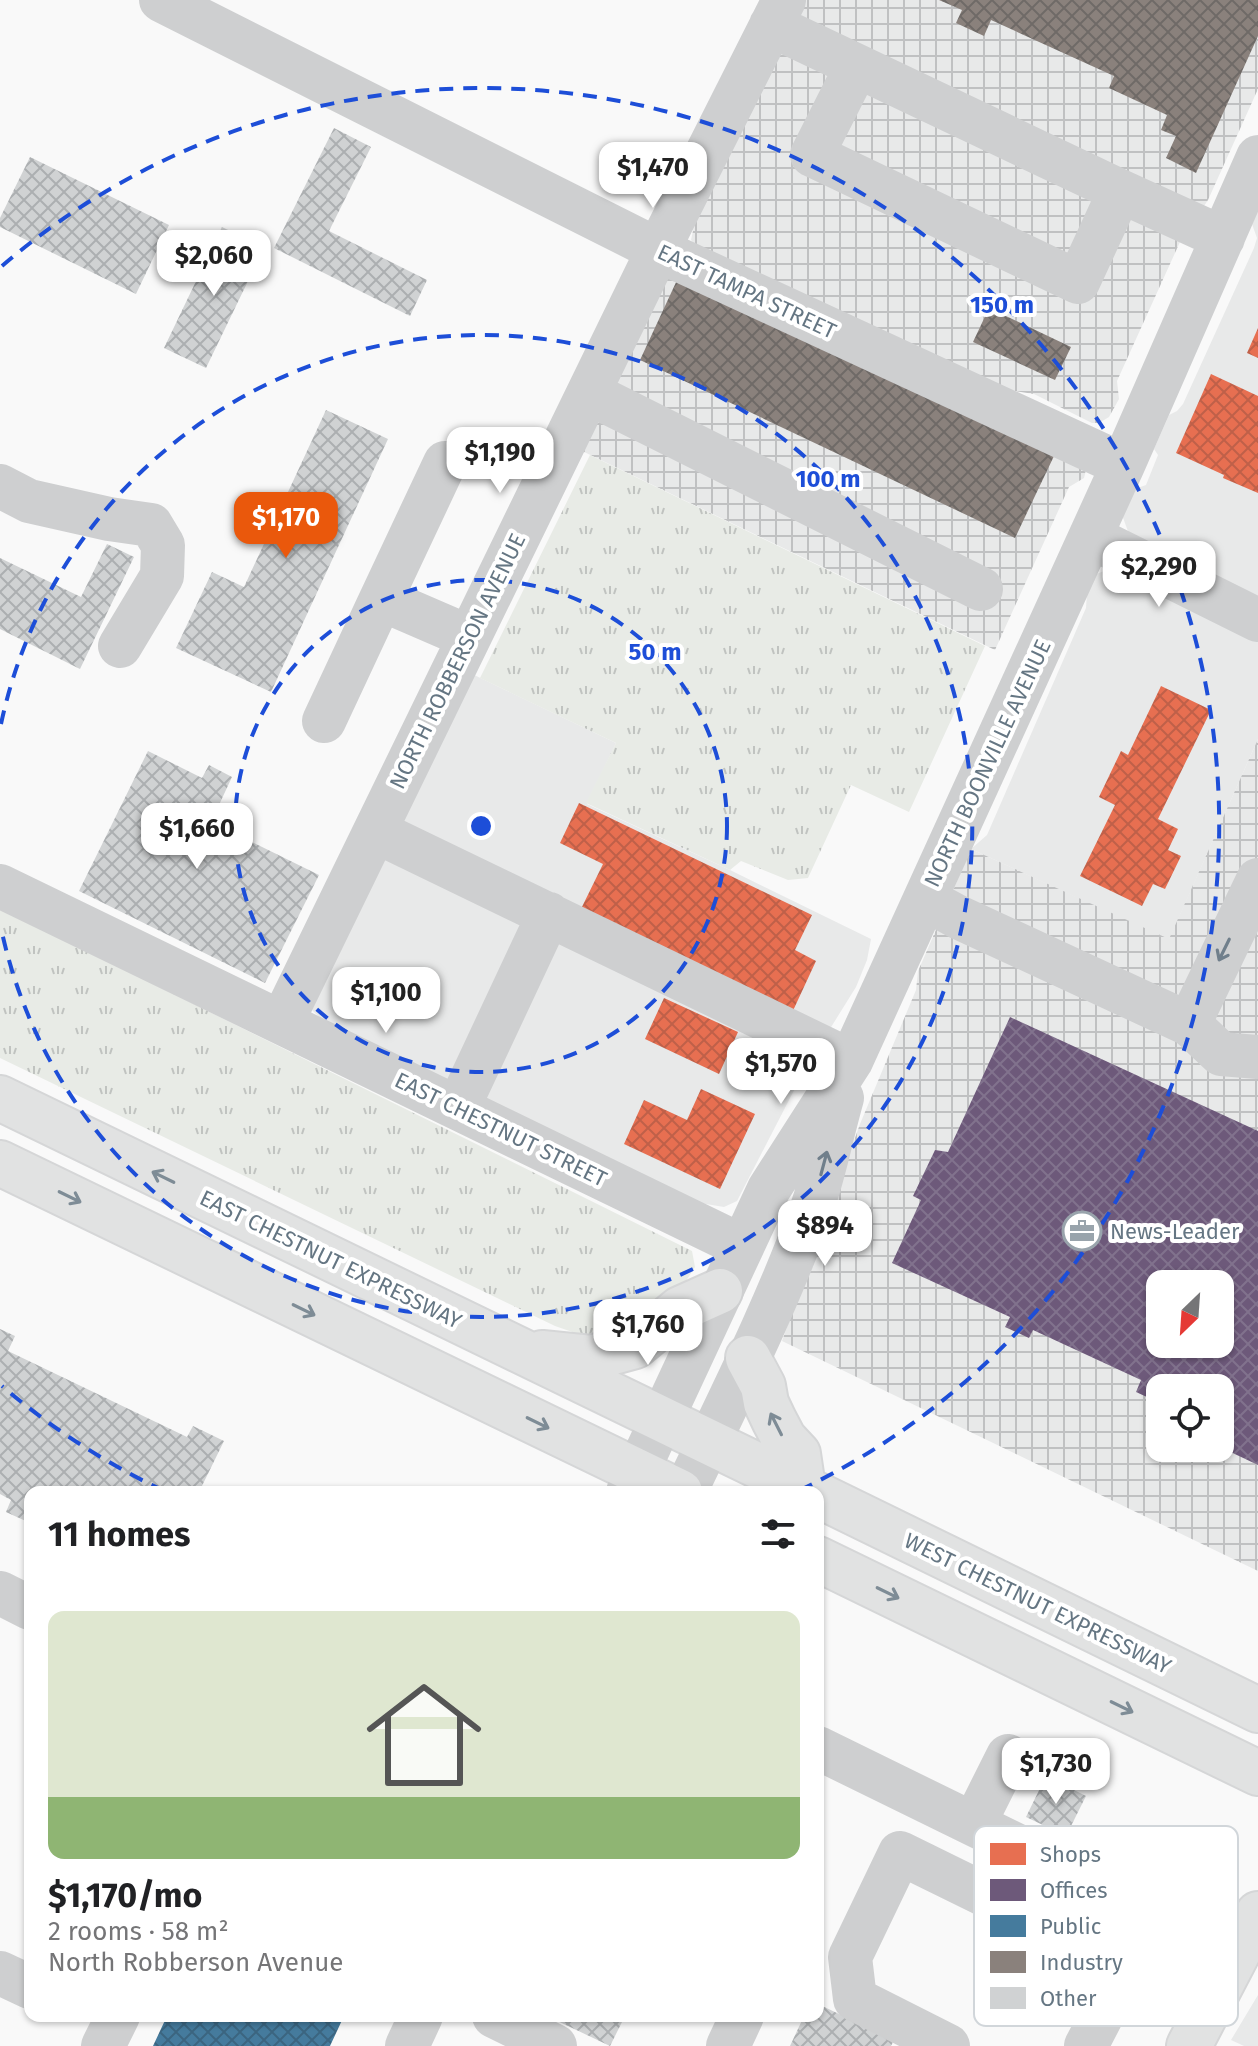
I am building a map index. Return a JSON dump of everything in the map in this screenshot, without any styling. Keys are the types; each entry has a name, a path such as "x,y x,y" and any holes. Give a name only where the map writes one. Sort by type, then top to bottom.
{"main road":[{"name":"EAST CHESTNUT EXPRESSWAY","path":"0,1098 662,1419"},
{"path":"3,1171 632,1482 652,1486"},
{"path":"519,1350 591,1358 635,1346 680,1309 720,1291"},
{"path":"748,1358 763,1386 774,1420 784,1439 798,1454 809,1486"},
{"name":"WEST CHESTNUT EXPRESSWAY","path":"662,1419 801,1486"},
{"name":"WEST CHESTNUT EXPRESSWAY","path":"824,1497 1238,1694 1258,1710"},
{"path":"824,1562 1258,1773"},
{"path":"1238,1949 1258,1914"}],"street":[{"name":"EAST TAMPA STREET","path":"161,0 658,250 1123,465"},
{"name":"NORTH ROBBERSON AVENUE","path":"282,1022 658,250 778,12"},
{"path":"778,12 857,66 1223,238"},
{"path":"857,66 812,155 1050,269 1078,282 1120,191"},
{"name":"NORTH BOONVILLE AVENUE","path":"632,1482 769,1189 851,1061 1091,537 1258,157"},
{"path":"589,393 981,589"},
{"path":"324,721 445,463"},
{"path":"0,486 29,501 151,525 163,545 162,576 120,646"},
{"path":"1091,537 1258,620"},
{"path":"381,599 469,637"},
{"path":"375,831 851,1061"},
{"path":"1189,1024 1258,880"},
{"name":"EAST CHESTNUT STREET","path":"0,886 742,1246"},
{"path":"925,899 1189,1024 1221,1054 1258,1057"},
{"path":"458,1108 549,914"},
{"name":"NORTH BOONVILLE AVENUE","path":"685,1486 709,1442 788,1269 814,1202 851,1061"},
{"path":"0,1593 24,1605"},
{"path":"824,1751 978,1826"},
{"path":"974,1824 1008,1756"},
{"path":"948,2046 855,1999 850,1957 900,1853 974,1889"},
{"path":"0,1973 24,1984"},
{"path":"407,2046 418,2022"},
{"path":"506,2022 555,2046"},
{"path":"728,2046 739,2022"},
{"path":"1086,2046 1096,2026"}],"shaded area":[{"path":"806,0 1258,0 1258,89 1208,200 1202,209 1194,211 1117,381 1119,399 1109,417 1092,423 1034,394 982,386 696,246 691,240 694,226"},
{"path":"1258,210 1258,596 1129,534 1122,515 1132,490 1146,485 1158,455 1154,449 1169,415 1183,404 1254,248 1257,238 1252,224"},
{"path":"671,272 1086,470 1084,478 1069,487 995,650 580,450"},
{"path":"1113,572 1258,642 1258,739 1169,940 971,849 987,835 1086,608 1087,593 1094,575"},
{"path":"468,672 616,743 587,804 871,939 867,960 856,987 805,1069 737,1201 724,1207 694,1202 321,1019 312,1010"},
{"path":"1258,739 1258,1571 782,1341 860,1124 916,990 918,971 971,849 1169,939"},
{"path":"1258,1995 1258,2046 1244,2046 1231,2040"}],"green space":[{"path":"590,455 985,646 909,812 851,785 808,878 788,880 741,861 730,870 586,803 616,743 480,678"},
{"path":"0,908 692,1251 695,1267 686,1281 640,1326 598,1336 581,1335 555,1326 0,1058"}],"building: Shops":[{"path":"1258,328 1258,358 1247,353"},
{"path":"1211,374 1258,396 1258,493 1176,453"},
{"path":"1161,686 1211,710 1158,819 1178,829 1168,850 1181,856 1165,889 1153,884 1142,906 1080,876 1115,805 1099,797 1121,751 1128,755"},
{"path":"579,803 812,915 795,950 816,961 791,1015 579,913 603,864 560,843"},
{"path":"664,998 738,1032 719,1074 645,1039"},
{"path":"701,1089 755,1114 720,1189 624,1144 644,1100 687,1120"}],"building: Offices":[{"name":"News-Leader","path":"1010,1017 1258,1131 1258,1465 1234,1454 1234,1374 1146,1374 1146,1397 1136,1392 1141,1380 1033,1330 1029,1338 1005,1327 1010,1317 892,1263 921,1200 913,1196 935,1150 948,1152"}],"building: Public":[{"path":"164,2022 341,2022 330,2046 153,2046"}],"building: Industry":[{"path":"939,0 1258,0 1258,36 1196,173 1166,158 1176,136 1161,130 1167,115 1109,88 1114,76 991,20 984,36 956,23 962,10"},
{"path":"678,278 1054,456 1015,538 640,360"},
{"path":"989,308 1071,347 1055,380 973,342"}],"building: Other":[{"path":"334,128 371,147 329,231 427,280 410,316 274,248"},
{"path":"30,157 169,225 136,294 0,227 0,218"},
{"path":"222,227 264,248 206,368 164,348"},
{"path":"326,410 388,439 271,692 176,648 212,572 244,587"},
{"path":"107,544 134,557 80,669 0,629 0,558 81,597"},
{"path":"148,751 202,778 209,765 232,777 211,822 319,875 265,983 79,891"},
{"path":"0,1329 15,1336 8,1351 187,1437 193,1426 224,1441 202,1486 24,1486 24,1520 6,1512 11,1500 0,1494"},
{"path":"1046,1776 1086,1796 1071,1826 1045,1826 1026,1817"},
{"path":"824,2007 894,2040 891,2046 790,2046 801,2022 824,2022"},
{"path":"560,2022 622,2022 610,2046"}],"place":[{"name":"News-Leader","path":"1082,1231"}]}
